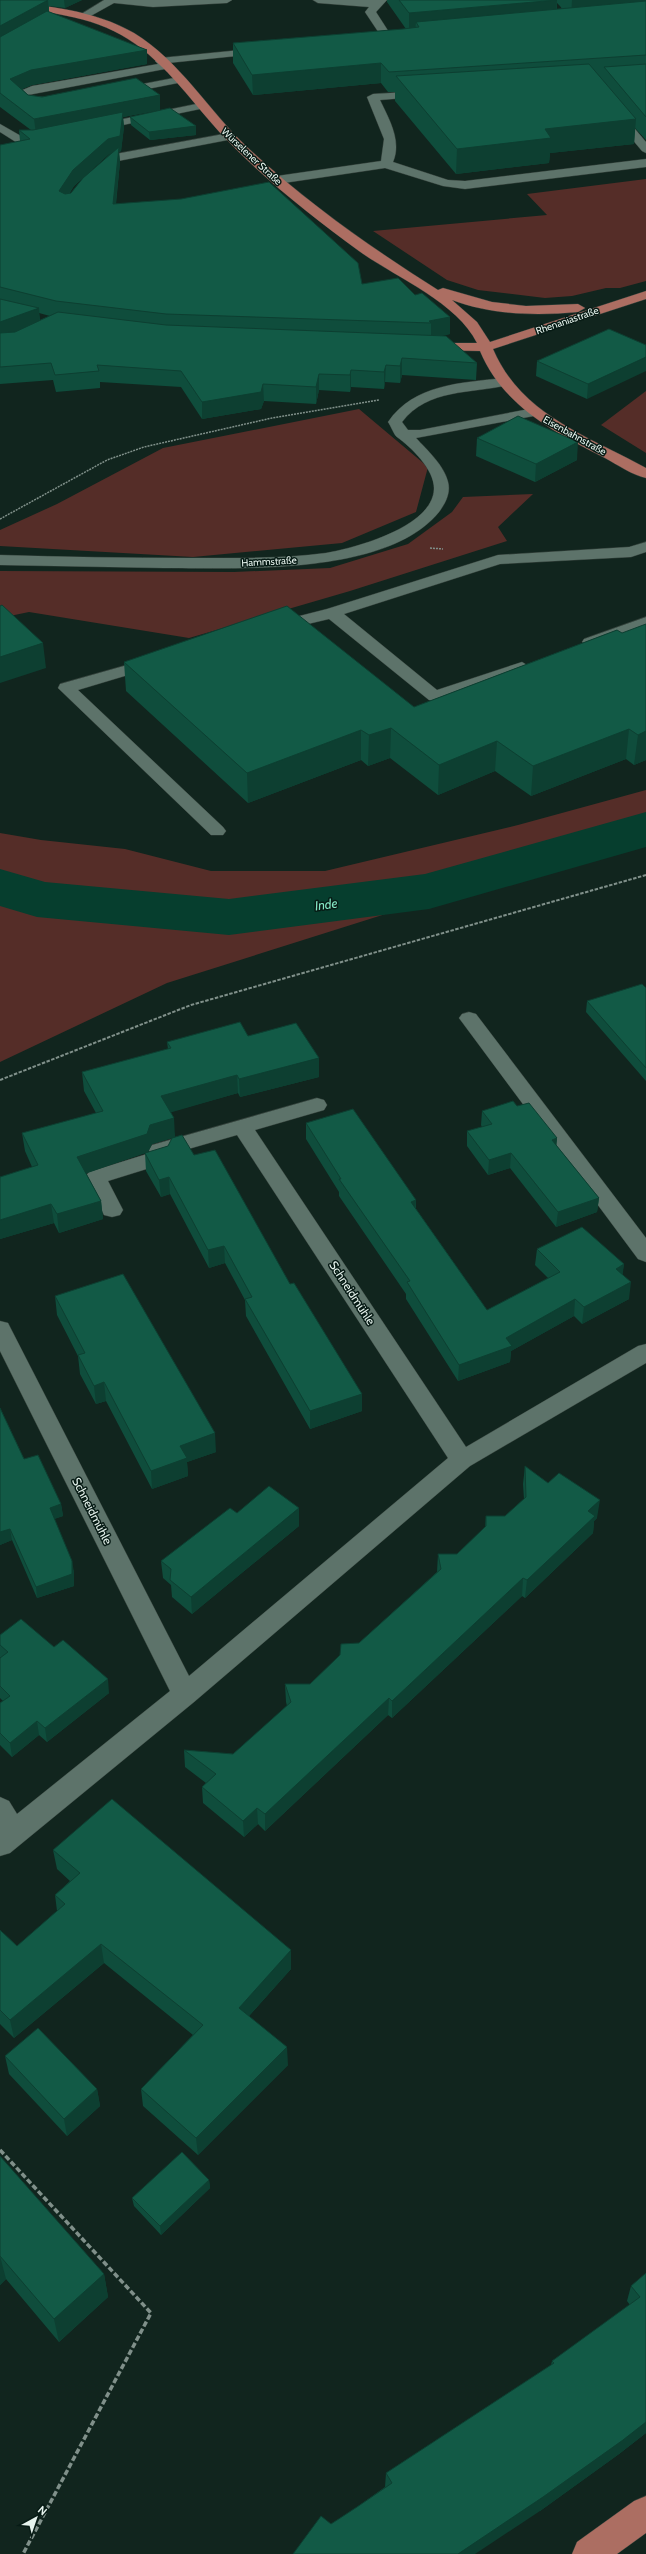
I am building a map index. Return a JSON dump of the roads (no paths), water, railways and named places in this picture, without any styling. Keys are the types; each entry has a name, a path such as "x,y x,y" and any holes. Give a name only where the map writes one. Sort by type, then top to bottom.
{"main road":[{"name":"Würselener Straße","path":"0,5 62,12 82,16 132,37 179,80 229,137 277,180 355,242 463,315 478,331 488,347"},
{"path":"407,277 458,298 506,309 538,311 609,306"},
{"name":"Rhenaniastraße","path":"416,347 488,347 646,295"},
{"name":"Eisenbahnstraße","path":"488,347 503,382 534,412 646,474"},
{"path":"589,2554 646,2512"}],"street":[{"path":"82,16 112,0 177,4 227,0"},
{"path":"138,2 150,0"},
{"path":"318,0 379,2"},
{"path":"373,41 393,39 370,12 379,2"},
{"path":"48,20 62,12"},
{"path":"51,105 34,106 19,94 32,89 162,63 270,51"},
{"path":"104,94 179,80"},
{"path":"386,164 390,156 387,127 373,98 436,94"},
{"path":"606,101 646,149"},
{"path":"80,130 201,106"},
{"path":"0,127 19,140 34,140 57,135"},
{"path":"85,185 114,158 229,137"},
{"path":"277,180 386,164 447,183 465,185 646,163"},
{"path":"503,382 441,392 414,401 401,410 395,422 402,434 420,434 534,412"},
{"name":"Hammstraße","path":"0,560 258,562 328,556 379,544 421,522 437,505 442,490 440,477 402,434"},
{"path":"261,630 332,613 498,560 510,558 631,552 646,547"},
{"path":"332,613 435,696 534,663"},
{"path":"578,647 646,622"},
{"path":"164,659 66,688 217,831"},
{"path":"469,1018 646,1254"},
{"path":"112,1210 96,1177 162,1157 159,1150 318,1105"},
{"name":"Schneidmühle","path":"242,1126 462,1460"},
{"name":"Schneidmühle","path":"0,1329 185,1694"},
{"path":"0,1810 7,1838 185,1694 462,1460 646,1352"}],"waterway":[{"name":"Inde","path":"0,886 37,899 229,917 429,891 646,829"}]}
